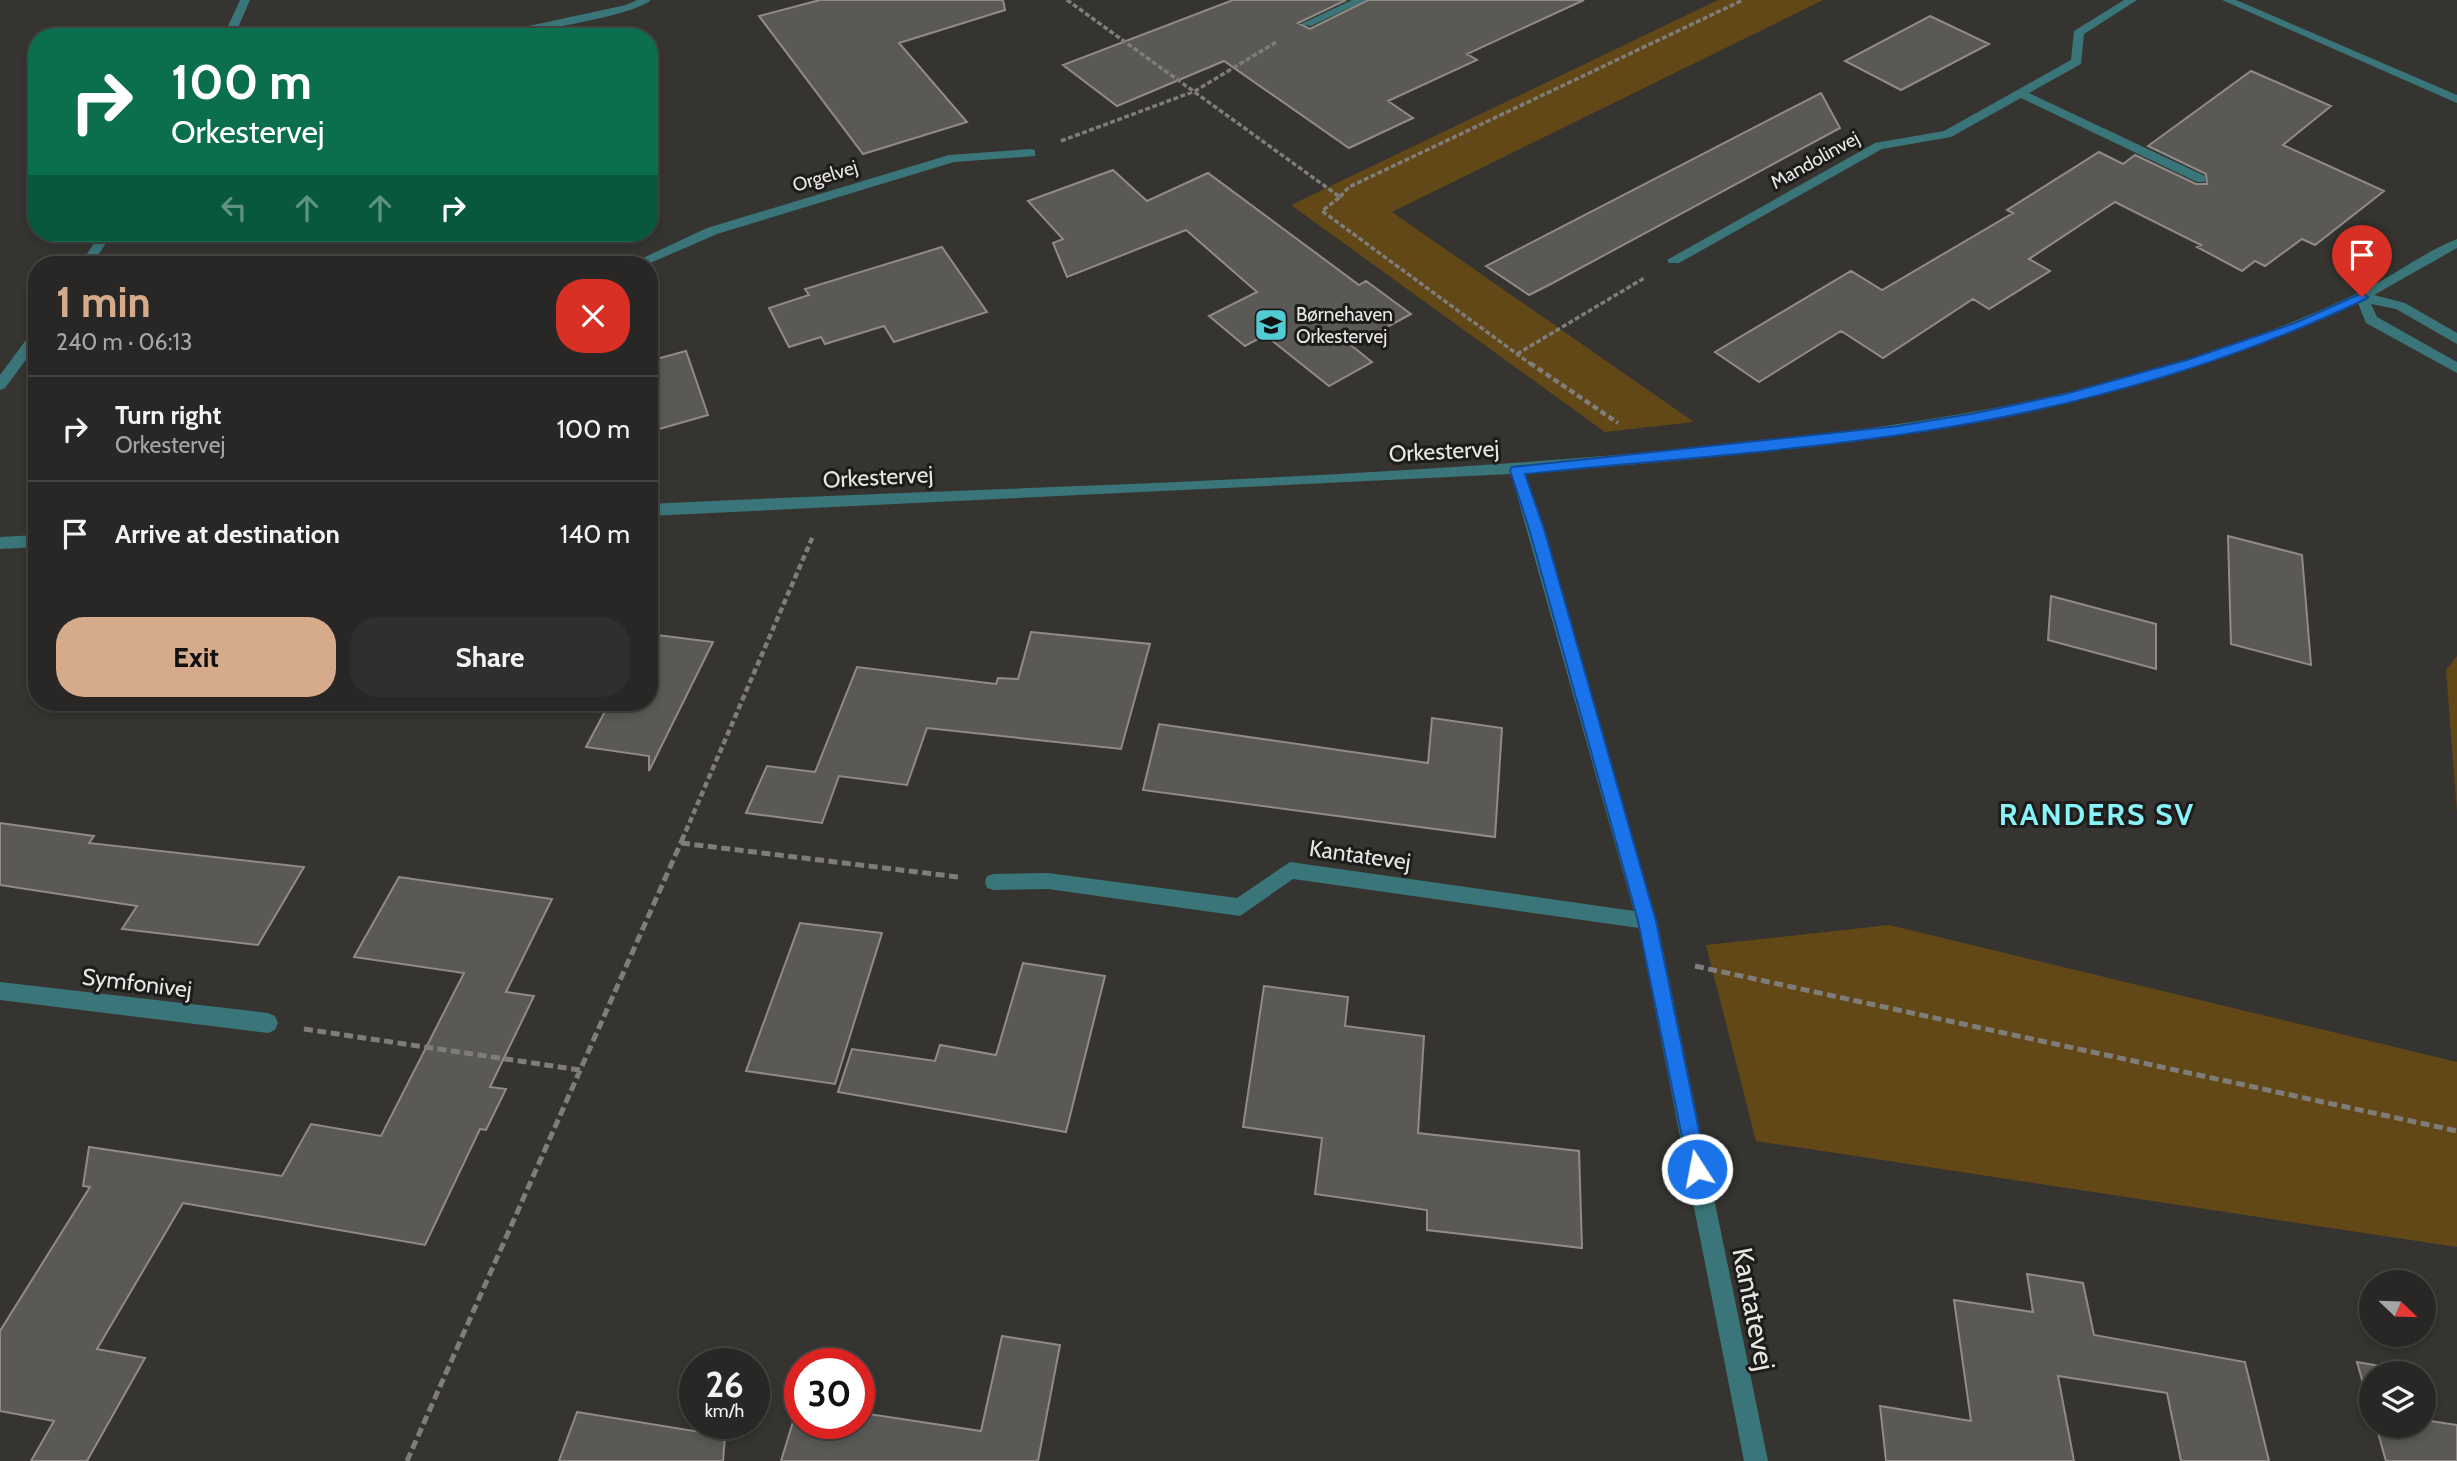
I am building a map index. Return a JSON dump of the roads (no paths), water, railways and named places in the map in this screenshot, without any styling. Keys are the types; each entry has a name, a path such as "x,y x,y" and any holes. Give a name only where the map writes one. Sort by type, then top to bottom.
{"street":[{"path":"232,28 245,0"},
{"path":"528,28 629,8 646,0"},
{"path":"1307,24 1361,0"},
{"name":"Mandolinvej","path":"1674,260 1879,146 1947,134 2077,62 2078,33 2132,0"},
{"path":"2227,0 2457,99"},
{"path":"2020,93 2201,179"},
{"name":"Orgelvej","path":"655,256 712,231 953,158 1031,153"},
{"name":"Orkestervej","path":"658,510 1517,470 1898,430 2065,398 2230,350 2299,326 2362,297 2457,243"},
{"path":"2362,297 2400,306 2457,339"},
{"path":"2362,297 2371,320 2457,368"},
{"path":"0,385 28,347"},
{"path":"21,357 28,356"},
{"name":"Kantatevej","path":"1517,470 1647,921 1756,1461"},
{"path":"0,543 28,541"},
{"name":"Kantatevej","path":"994,882 1048,881 1240,907 1290,870 1647,921"},
{"name":"Symfonivej","path":"0,991 268,1023"}],"place":[{"name":"Børnehaven Orkestervej","path":"1271,325"}],"district":[{"name":"RANDERS SV","path":"2097,814"}]}
